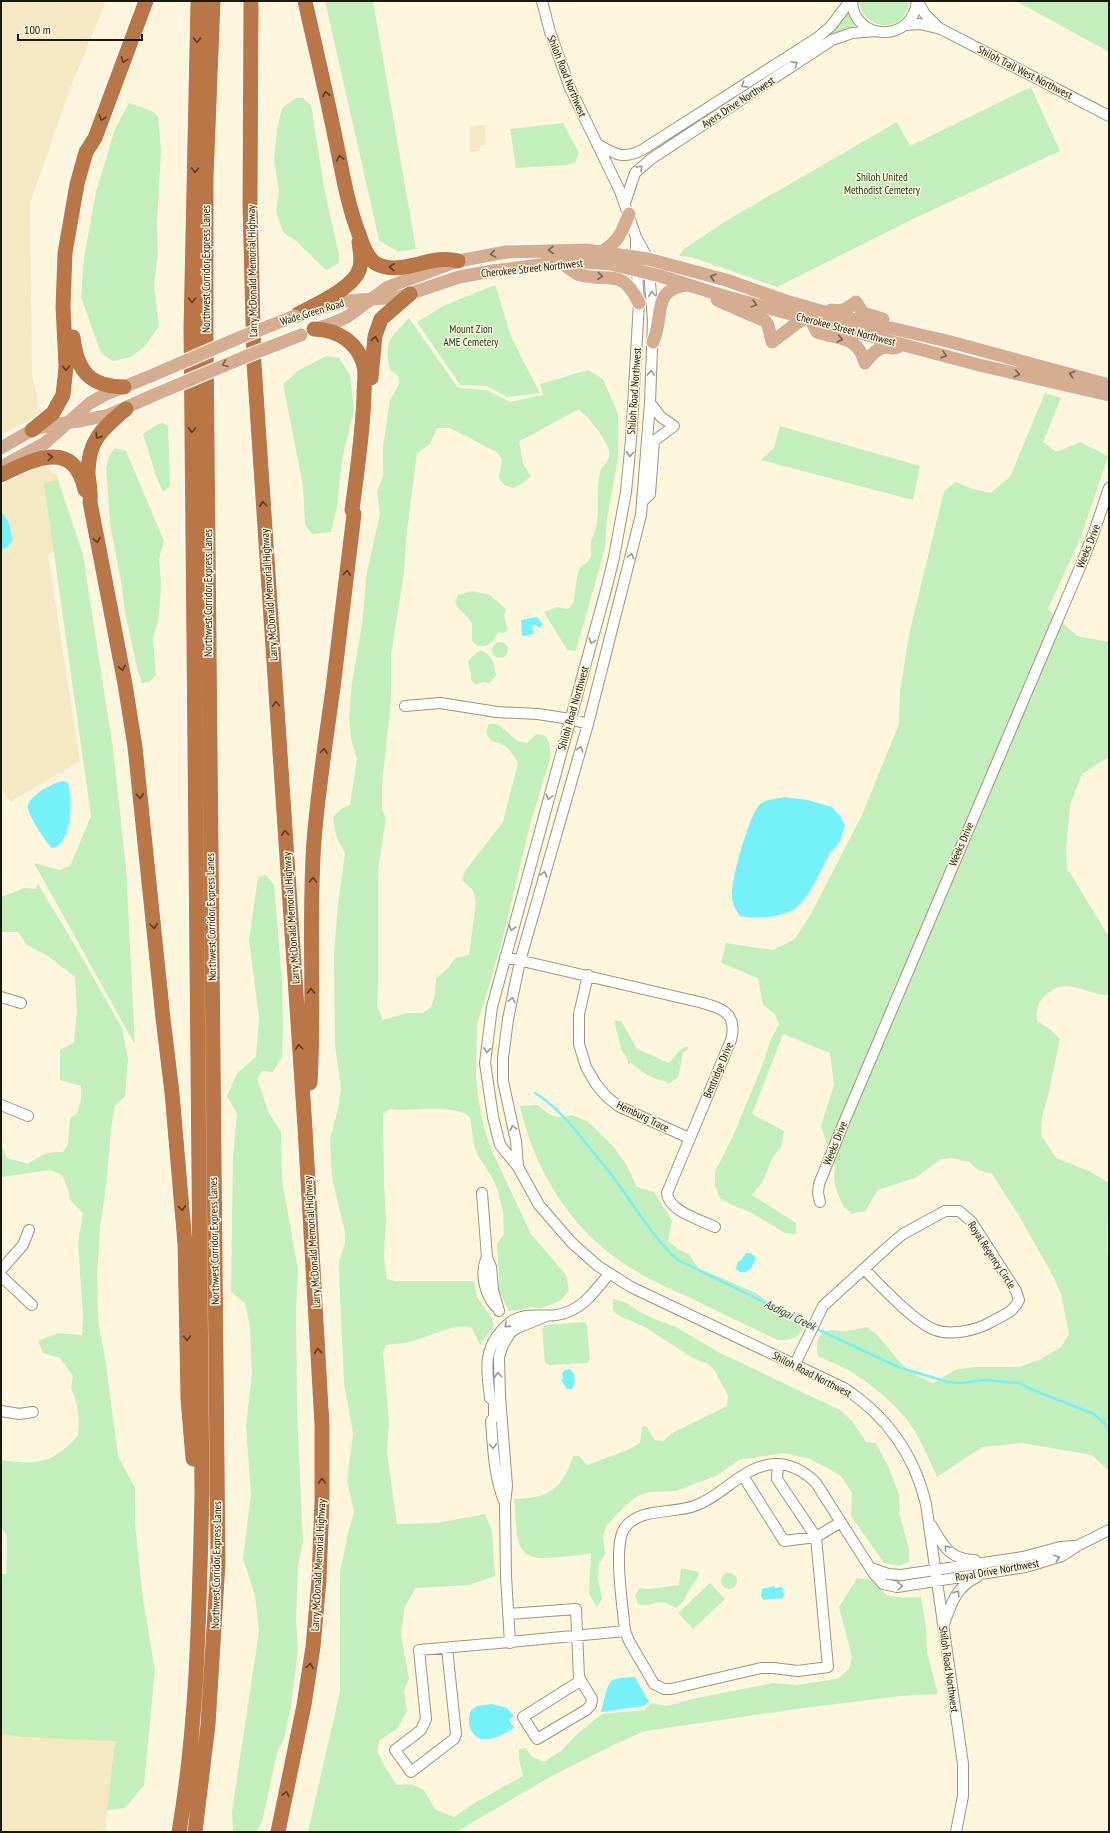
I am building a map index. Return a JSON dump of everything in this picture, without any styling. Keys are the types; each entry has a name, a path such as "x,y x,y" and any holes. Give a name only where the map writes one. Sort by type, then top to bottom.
{"highway":[{"path":"32,430 54,413 63,395 66,367 63,307 65,252 77,184 86,152 95,138 146,1"},
{"path":"179,1832 194,1702 199,1614 202,1511 192,336 198,1"},
{"name":"Northwest Corridor Express Lanes","path":"195,1832 208,1724 218,1563 206,178 213,1"},
{"name":"Larry McDonald Memorial Highway","path":"251,1 250,196 254,363 305,1128 322,1425 322,1501 319,1580 313,1648 304,1705 278,1832"},
{"path":"295,316 342,289 356,277 360,268 361,258 358,233 342,170 306,1"},
{"path":"95,138 95,154 78,224 75,250 72,317 74,351 79,366 91,378 107,386 124,387"},
{"path":"358,233 372,260 385,267 409,266 438,258 448,258 458,261"},
{"path":"354,514 360,509 368,435 375,336 381,319 410,294"},
{"path":"305,1128 312,1053 312,912 315,829 354,514 352,510 364,403 365,367 358,351 348,340 327,329 308,332"},
{"path":"126,409 101,431 91,446 88,474 90,502 125,684 135,746 180,1169 185,1244 190,1425 196,1479 202,1511"},
{"path":"1,475 39,458 52,456 63,458 72,463 77,469 90,502"}],"main road":[{"path":"600,252 613,245 619,238 627,209"},
{"name":"Cherokee Street Northwest","path":"371,299 388,287 458,261 506,252 529,250 586,250 726,280 806,314 858,333 979,365 1109,395"},
{"name":"Cherokee Street Northwest","path":"371,299 410,294 460,277 475,274 548,264 583,262 611,264 640,262"},
{"name":"Cherokee Street Northwest","path":"640,262 650,273 708,291 806,314 919,334 1059,370 1109,385"},
{"path":"564,264 579,274 621,279 632,289 639,303"},
{"path":"653,342 658,332 662,299 672,288 689,285"},
{"path":"708,291 717,300 765,321 768,325 772,342 806,314 848,309 856,302 862,313 914,327 919,334"},
{"name":"Wade Green Road","path":"1,448 32,430 50,425 102,417 126,409 154,395 225,365 347,317 371,299"},
{"name":"Wade Green Road","path":"1,468 46,443 90,403 124,387 241,337 295,316 338,302 371,299"},
{"path":"806,314 817,332 853,342 862,354 865,363 876,351 885,347 895,349 904,344"}],"street":[{"name":"Shiloh Road Northwest","path":"542,1 560,61 579,108 627,209 636,237 640,262 639,303 631,440 626,492 613,564 492,1007 485,1063 493,1117 500,1145 518,1167 539,1205 581,1253 609,1274 666,1304 837,1384 856,1396 879,1415 902,1445 918,1478 928,1522 964,1775 962,1806 956,1832"},
{"name":"Ayers Drive Northwest","path":"597,144 622,156 642,150 817,38 831,26 851,1"},
{"path":"851,1 858,18 864,25 876,31"},
{"path":"906,25 912,18 917,2"},
{"name":"Shiloh Trail West Northwest","path":"917,2 925,14 941,29"},
{"name":"Shiloh Trail West Northwest","path":"906,25 920,24 941,29 1109,116"},
{"name":"Ayers Drive Northwest","path":"627,209 635,173 651,159 832,40 852,33 876,31 890,32 906,25"},
{"name":"Shiloh Road Northwest","path":"518,1167 516,1141 503,1081 503,1058 508,1019 520,960 588,724 616,620 641,515 650,403 653,342 650,273"},
{"path":"642,502 650,494 654,441 674,426 661,417 650,403"},
{"name":"Weeks Drive","path":"820,1202 818,1193 819,1184 839,1133 1081,565 1109,488"},
{"path":"405,706 440,703 468,709 476,704 497,705 505,712 538,714 570,719 588,724"},
{"name":"Bentridge Drive","path":"505,956 716,1006 731,1018 734,1029 731,1040 668,1189 667,1198 675,1208 715,1227"},
{"name":"Hemburg Trace","path":"588,975 579,1014 579,1044 586,1067 596,1084 606,1096 618,1106 689,1138"},
{"path":"1,997 21,1003"},
{"path":"1,1105 28,1116"},
{"path":"482,1193 487,1257"},
{"name":"Royal Regency Circle","path":"795,1364 823,1306 864,1269 903,1234 945,1211 959,1212 971,1221 1016,1291 1019,1300 1015,1308 1010,1312 983,1326 949,1332 937,1331 922,1324 864,1269"},
{"path":"1,1270 23,1245 29,1230"},
{"path":"510,1643 505,1503 507,1486 500,1397 499,1357 502,1347 510,1333 517,1328 544,1317 564,1313 579,1306 587,1300 609,1274"},
{"path":"1,1276 32,1305"},
{"path":"505,1503 498,1487 491,1421 494,1417 494,1401 490,1398 486,1363 488,1352 493,1341 506,1325 516,1318 529,1316 544,1317"},
{"path":"1,1411 19,1414 33,1412"},
{"path":"778,1464 777,1479 816,1537 828,1667 798,1671 761,1668 671,1689 664,1689 654,1684 629,1641 625,1631 618,1550 621,1535 625,1528 636,1517 645,1514 676,1511 696,1506 705,1502 742,1476 764,1465 778,1464"},
{"name":"Royal Drive Northwest","path":"778,1464 790,1466 808,1476 816,1483 878,1580 889,1586 906,1586 986,1572 1026,1567 1062,1556 1077,1546 1109,1530"},
{"path":"742,1476 784,1541 816,1537 841,1522"},
{"path":"928,1522 947,1550 962,1560 1023,1557"},
{"name":"Royal Drive Northwest","path":"871,1568 894,1575 1023,1557 1060,1548 1077,1546"},
{"path":"943,1626 955,1595 961,1587 968,1581 986,1572"},
{"path":"508,1614 576,1609 579,1677 592,1699 591,1705 586,1710 538,1739 523,1717 580,1681"},
{"path":"447,1648 456,1734 454,1738 411,1772 395,1750 421,1730 426,1719 419,1650 578,1637 625,1631"}],"shaded area":[{"path":"1,1 106,1 70,89 30,203 32,374 41,414 1,435"},
{"path":"485,125 486,145 480,146 480,151 470,152 470,127"},
{"path":"37,462 58,476 68,542 48,555 80,761 10,802 1,788 1,480"},
{"path":"1,1734 20,1737 115,1740 105,1832 1,1832"}],"green space":[{"path":"325,1 373,1 416,249 398,252 379,240"},
{"path":"859,1 909,1 906,12 901,19 893,24 885,25 876,24 868,19 862,12"},
{"path":"1016,1 1109,1 1109,52"},
{"path":"849,8 863,30 858,29 664,144 664,141 833,30 841,22"},
{"name":"Shiloh United Methodist Cemetery","path":"1031,87 1060,151 915,218 777,287 691,257 679,256 684,249 724,222 897,122 910,146"},
{"path":"296,98 303,98 311,105 325,192 339,255 339,263 326,270 296,241 283,232 276,212 279,191 274,160 277,130 282,108"},
{"path":"129,103 152,111 158,116 161,150 157,224 158,254 154,286 159,326 145,346 131,357 113,361 101,353 81,297 84,258 96,192 115,129"},
{"path":"563,123 579,153 575,162 568,165 516,168 510,129"},
{"name":"Mount Zion AME Cemetery","path":"495,285 512,339 540,393 507,397 487,386 460,385 417,322 445,305"},
{"path":"409,318 458,388 487,390 510,402 543,395 540,384 588,370 603,379 618,414 618,459 607,518 605,548 576,651 567,650 544,612 557,607 567,609 572,606 579,570 591,556 591,542 598,516 599,476 609,454 607,446 601,435 592,423 579,410 519,441 523,464 531,476 522,484 514,488 504,485 499,478 502,459 496,452 450,428 437,428 430,444 417,453 406,539 404,573 391,655 391,700 382,785 382,810 386,818 378,871 377,1006 383,1020 407,1013 423,1013 431,1007 435,994 436,978 448,968 455,958 469,955 476,903 473,890 462,880 465,871 503,822 518,763 513,754 507,748 491,741 486,733 489,724 497,724 518,741 527,743 537,734 545,736 549,742 551,756 531,821 500,949 477,1025 476,1077 484,1128 492,1151 531,1234 566,1275 569,1291 560,1301 539,1309 532,1307 509,1311 498,1289 499,1277 497,1244 504,1234 503,1212 498,1191 493,1179 478,1156 474,1145 470,1117 453,1110 442,1109 390,1109 383,1114 386,1218 384,1257 387,1279 395,1281 474,1281 477,1297 491,1317 494,1326 480,1345 472,1328 456,1327 413,1341 386,1345 383,1352 389,1421 387,1453 397,1524 437,1523 485,1514 492,1531 495,1576 469,1585 416,1588 405,1606 401,1635 409,1678 404,1691 407,1711 398,1728 380,1740 377,1751 385,1767 397,1785 411,1784 424,1790 435,1809 454,1817 478,1801 523,1776 519,1759 519,1749 526,1748 531,1756 544,1762 561,1751 577,1734 602,1714 644,1710 652,1703 667,1706 692,1699 773,1683 796,1685 837,1679 849,1669 852,1657 839,1607 857,1578 870,1580 887,1595 903,1598 921,1597 926,1628 927,1652 938,1694 901,1696 796,1709 645,1731 611,1746 550,1777 456,1832 308,1832 340,1691 340,1572 354,1512 347,1481 353,1433 344,1383 340,1296 339,1261 345,1243 345,1232 332,1178 330,1139 338,1109 341,1088 335,1045 334,954 338,904 345,853 336,836 333,817 341,809 350,805 357,759 351,739 349,718 352,683 362,624 367,572 380,514 377,492 383,475 383,447 390,400 399,384 398,375 390,370 387,353 388,346 393,335"},
{"path":"326,356 339,358 350,375 354,410 342,460 337,507 331,532 312,534 305,525 303,486 283,384 299,370"},
{"path":"1045,393 1061,398 1043,442 1057,452 1080,442 1108,456 1081,537 1048,609 1077,636 1109,642 1109,757 1082,774 1070,805 1066,851 1067,868 1109,937 1109,995 1093,993 1070,986 1062,986 1047,994 1042,999 1037,1009 1037,1021 1051,1030 1060,1039 1042,1117 1041,1135 1056,1158 1089,1171 1109,1183 1107,1237 1109,1270 1109,1471 1092,1455 1022,1443 982,1447 937,1477 914,1430 894,1405 877,1390 843,1367 818,1356 817,1343 820,1336 827,1331 832,1330 846,1331 867,1327 882,1340 906,1368 917,1376 933,1383 955,1370 973,1367 1019,1367 1041,1359 1061,1347 1069,1334 1061,1294 1053,1276 1019,1216 992,1174 978,1170 969,1162 952,1158 941,1159 915,1178 878,1190 865,1211 852,1214 843,1206 836,1189 834,1177 835,1168 821,1126 834,1085 830,1053 783,1034 752,1114 784,1131 781,1148 773,1156 763,1181 752,1195 796,1223 796,1234 785,1233 750,1212 732,1205 720,1198 715,1186 715,1172 733,1136 760,1071 771,1039 779,1024 775,1014 763,1005 758,978 721,963 726,943 773,950 795,939 812,912 862,815 899,724 900,690 910,630 944,491 956,482 973,489 990,493 1010,477"},
{"path":"163,423 168,426 170,486 163,492 156,476 143,434 156,425"},
{"path":"780,426 920,466 913,500 761,460 774,448"},
{"path":"115,448 126,451 164,541 159,559 161,584 159,616 153,639 156,675 149,682 142,683 137,668 125,612 110,523 106,468 109,456"},
{"path":"58,480 83,555 113,749 126,867 135,1045 34,863 59,870 70,866 91,816 44,483"},
{"path":"472,591 490,595 506,609 504,616 508,630 503,633 498,632 493,641 485,646 478,646 475,644 472,639 471,622 455,602 458,595"},
{"path":"500,642 506,644 508,650 506,656 500,658 494,656 492,650 494,644"},
{"path":"481,651 488,654 490,657 494,664 496,676 489,683 483,682 476,685 471,680 468,661 476,653"},
{"path":"266,875 274,885 282,980 282,1057 273,1072 262,1071 257,1079 269,1113 281,1132 282,1180 298,1270 296,1310 297,1411 303,1541 298,1565 296,1621 298,1651 291,1705 284,1739 277,1753 262,1822 256,1832 233,1832 232,1812 259,1631 255,1595 243,1559 251,1495 246,1425 252,1374 250,1327 245,1303 231,1292 233,1158 237,1114 227,1096 237,1073 256,1057 259,1017 249,940 258,877"},
{"path":"38,884 122,1028 128,1059 125,1096 115,1106 111,1130 107,1178 100,1229 97,1276 98,1320 106,1364 118,1456 135,1488 135,1524 143,1599 155,1670 144,1785 125,1808 107,1810 115,1741 20,1737 1,1734 1,1574 6,1574 7,1536 1,1527 1,1460 14,1462 35,1462 52,1457 78,1436 79,1420 76,1400 71,1388 73,1376 60,1358 43,1353 38,1341 58,1333 82,1335 83,1317 78,1243 83,1213 70,1200 68,1189 62,1175 50,1170 1,1177 1,1144 7,1158 28,1164 45,1154 52,1152 63,1152 68,1144 70,1118 77,1114 81,1099 81,1086 60,1080 60,1050 74,1042 77,1012 75,977 48,956 27,945 18,932 1,932 1,897 25,888 36,889"},
{"path":"614,1020 621,1021 637,1049 669,1063 681,1049 688,1046 688,1049 683,1053 678,1077 669,1084 665,1081 647,1075 631,1063 628,1064 628,1060 621,1049"},
{"path":"538,1105 553,1116 561,1117 572,1115 588,1122 613,1146 626,1164 637,1187 654,1192 672,1221 668,1241 679,1250 689,1254 698,1268 756,1293 768,1302 803,1318 805,1321 799,1334 793,1339 778,1340 645,1276 620,1261 601,1246 584,1230 555,1193 534,1151 520,1106"},
{"path":"613,1299 625,1302 645,1315 678,1328 718,1352 840,1410 852,1421 866,1442 876,1443 889,1468 899,1495 899,1513 909,1549 909,1561 899,1566 884,1563 851,1516 852,1493 840,1475 810,1459 784,1453 739,1460 718,1475 676,1491 649,1492 638,1496 624,1507 607,1525 603,1536 605,1554 599,1564 598,1578 602,1599 597,1607 589,1594 591,1553 574,1556 543,1558 537,1558 526,1554 519,1544 517,1536 514,1499 536,1497 552,1490 564,1477 573,1456 579,1456 587,1465 630,1449 640,1443 642,1427 646,1426 655,1440 663,1441 674,1432 727,1406 728,1396 715,1371 708,1364 693,1358 645,1327 617,1315 613,1310"},
{"path":"584,1322 587,1325 590,1360 587,1363 549,1365 545,1363 542,1329 545,1325"},
{"path":"681,1568 699,1572 697,1579 683,1601 676,1608 669,1604 659,1602 647,1605 638,1604 635,1595 640,1588 648,1589 679,1585"},
{"path":"726,1573 732,1573 737,1578 735,1587 732,1589 726,1589 721,1584 721,1578"},
{"path":"710,1583 725,1599 693,1629 678,1613"}],"water":[{"path":"1,511 8,521 13,539 8,547 1,550"},
{"path":"537,617 543,624 539,628 536,625 532,626 534,634 522,636 521,620"},
{"path":"62,781 67,782 69,789 71,809 70,820 64,839 59,845 52,848 34,823 28,808 31,799 41,791"},
{"path":"784,797 808,800 832,807 841,817 845,826 841,839 829,855 809,892 794,909 782,914 768,917 740,916 733,902 732,888 746,834 760,804 769,800"},
{"path":"746,1253 751,1253 756,1258 748,1271 740,1272 736,1269 738,1262"},
{"path":"570,1369 575,1381 572,1389 567,1389 561,1380 563,1378 562,1373 565,1370"},
{"path":"775,1586 775,1588 782,1587 784,1595 783,1598 763,1600 761,1596 762,1589"},
{"path":"635,1677 649,1702 644,1706 601,1712 607,1688 612,1680"},
{"path":"492,1704 507,1708 514,1716 509,1720 514,1728 494,1738 480,1739 471,1730 469,1719 471,1710 477,1706"}],"waterway":[{"name":"Asdigai Creek","path":"535,1093 556,1109 574,1128 612,1176 662,1244 678,1260 811,1325"},
{"name":"Asdigai Creek","path":"815,1328 898,1367 948,1382 961,1383 985,1380 1019,1383 1094,1414 1109,1428"}]}
